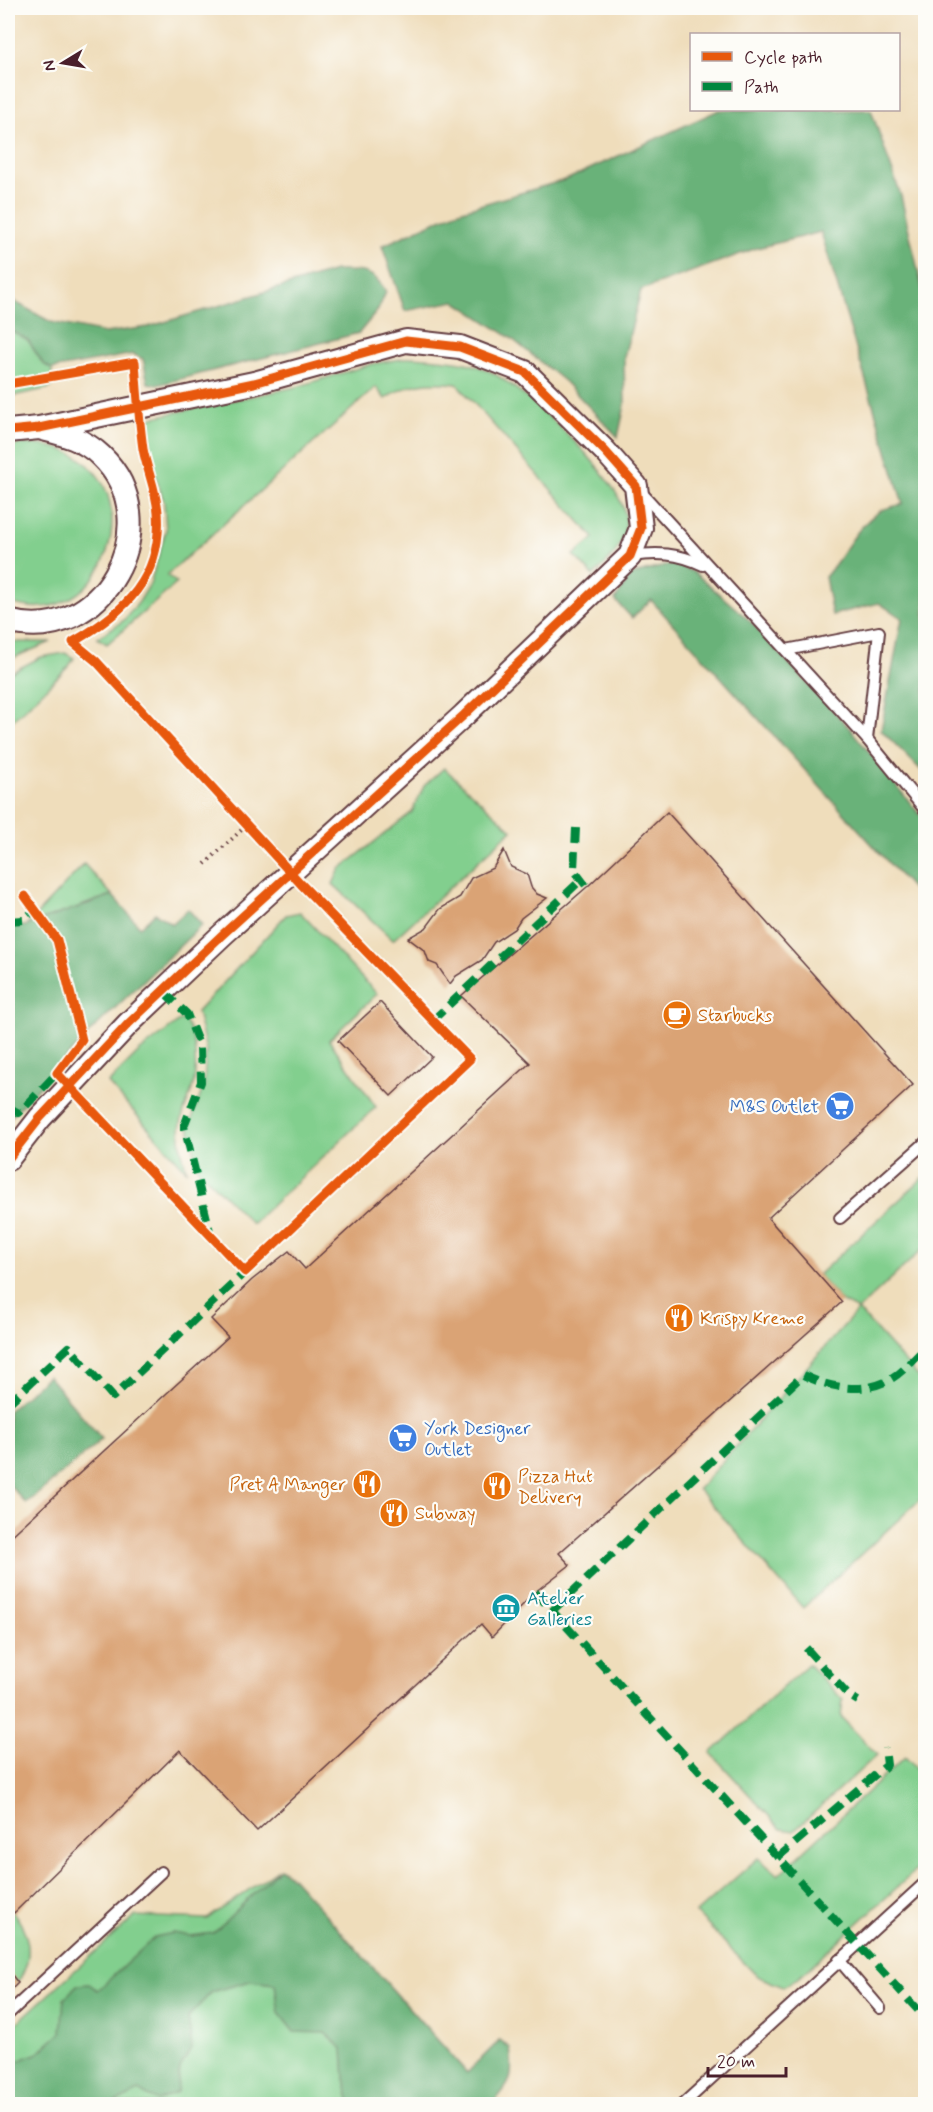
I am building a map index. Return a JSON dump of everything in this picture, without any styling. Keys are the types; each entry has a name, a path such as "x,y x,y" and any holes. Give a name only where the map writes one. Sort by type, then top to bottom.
{"street":[{"path":"8,431 39,428 254,383 406,341 460,347 525,372 605,451 636,486 641,528 630,556 464,715 222,935 128,1024 40,1118 8,1159"},
{"path":"8,621 21,625 56,622 87,608 112,584 127,552 130,518 121,484 101,456 72,436 39,428"}],"lane":[{"path":"636,486 867,739 926,811"},
{"path":"630,556 671,554 686,557 708,567"},
{"path":"786,650 879,632 867,739"},
{"path":"840,1218 926,1142"},
{"path":"8,2014 161,1872"},
{"path":"683,2104 926,1882"},
{"path":"839,1960 879,2008"}],"path":[{"path":"205,864 251,828 240,816"}],"green space":[{"path":"717,111 871,111 901,196 925,301 925,774 881,730 902,618 879,603 832,615 825,577 863,525 883,510 903,504 821,232 757,248 641,290 624,357 625,405 618,437 565,382 511,338 455,301 405,311 382,246 456,212 568,179"},
{"path":"335,271 365,272 376,279 386,292 378,310 359,333 157,385 148,383 143,359 133,354 52,369 43,364 28,340 8,329 8,298 51,322 105,333 148,327"},
{"path":"8,329 28,340 43,363 52,369 51,388 8,397"},
{"path":"413,357 474,365 493,373 529,399 595,464 612,486 623,507 626,524 619,547 593,576 574,555 594,538 457,384 420,384 402,389 385,399 376,387 167,575 177,583 107,644 97,638 123,621 139,602 150,584 166,530 164,502 151,463 149,418 296,387 372,364"},
{"path":"20,444 66,451 95,473 110,503 111,536 100,569 78,594 47,607 8,602 8,448"},
{"path":"675,563 695,573 748,619 852,731 925,821 925,903 651,600 632,618 615,600 631,575"},
{"path":"8,642 51,642 8,660"},
{"path":"65,653 74,658 69,666 8,725 8,674 41,657"},
{"path":"444,768 512,830 393,940 333,884 340,869 412,812 424,786"},
{"path":"84,864 112,895 26,926"},
{"path":"112,895 140,927 155,913 172,924 188,909 202,925 91,1031 8,1120 8,925 26,926"},
{"path":"300,912 377,994 329,1040 376,1107 252,1224 198,1169 189,1127 204,1085 206,1050 197,1012 286,915"},
{"path":"182,1019 187,1024 193,1039 195,1057 194,1081 180,1130 187,1171 108,1083 139,1052"},
{"path":"925,1176 925,1247 858,1310 842,1302 818,1275"},
{"path":"858,1310 925,1384 925,1495 803,1608 698,1489"},
{"path":"48,1376 102,1439 26,1504 8,1483 8,1411"},
{"path":"808,1664 843,1700 841,1717 877,1755 794,1831 781,1829 711,1753"},
{"path":"905,1757 918,1770 925,1763 925,1862 798,1978 783,1987 757,1976 696,1913 758,1858 778,1875"},
{"path":"280,1868 292,1877 467,2073 491,2104 8,2104 8,2031 135,1916 207,1919"},
{"path":"280,1868 292,1877 467,2073 500,2040 510,2048 512,2066 510,2079 508,2085 492,2104 351,2104 345,2079 343,2049 325,2033 294,2032 279,2013 275,1984 250,1981 212,1992 188,2017 192,2047 180,2069 177,2092 158,2101 139,2091 112,2104 8,2104 8,2065 38,2053 61,2033 64,1999 77,1985 89,1984 98,1990 155,1937 173,1933 191,1936 213,1933"},
{"path":"8,1906 23,1928 28,1950 23,1972 8,1993"}],"building":[{"name":"York Designer Outlet","path":"667,812 913,1085 768,1218 842,1302 559,1553 570,1565 535,1592 492,1637 481,1624 257,1831 180,1750 14,1913 8,1906 8,1539 228,1337 211,1319 252,1280 289,1251 305,1269 530,1063 461,996 587,887"},
{"path":"504,850 511,867 527,874 531,887 537,894 547,898 521,918 514,929 494,942 482,960 456,976 450,984 437,965 429,962 425,951 408,938 426,928 440,909 460,897 471,878 493,868"},
{"path":"380,1002 432,1057 391,1096 338,1041"},
{"path":"8,1970 18,1983 8,1993"}],"marked path":[{"path":"576,828 574,870 587,887"},
{"path":"432,1021 581,880"},
{"path":"8,921 23,920 35,910"},
{"path":"164,992 187,1014 200,1047 201,1082 184,1126 210,1231"},
{"path":"8,1107 19,1113 57,1073"},
{"path":"8,1404 69,1347 113,1397 245,1272 252,1280"},
{"path":"552,1611 803,1375 833,1386 855,1388 877,1385 891,1379 920,1353"},
{"path":"535,1592 926,2019"},
{"path":"806,1648 848,1695 858,1701"},
{"path":"777,1858 887,1765 885,1748"}],"cycle path":[{"path":"8,431 39,428 254,383 406,341 460,347 525,372 605,451 636,486 641,528 630,556 464,715 222,935 128,1024 40,1118 8,1159"},
{"path":"8,384 135,362 143,449 158,512 158,535 154,556 147,574 124,605 73,642 96,661 301,884 470,1059 245,1272 57,1073 82,1040 57,940 25,896"}],"place":[{"name":"Starbucks","path":"677,1015"},
{"name":"M&S Outlet","path":"840,1106"},
{"name":"Krispy Kreme","path":"679,1318"},
{"name":"York Designer Outlet","path":"403,1438"},
{"name":"Pret A Manger","path":"367,1484"},
{"name":"Pizza Hut Delivery","path":"497,1486"},
{"name":"Subway","path":"394,1513"},
{"name":"Atelier Galleries","path":"506,1608"}]}
